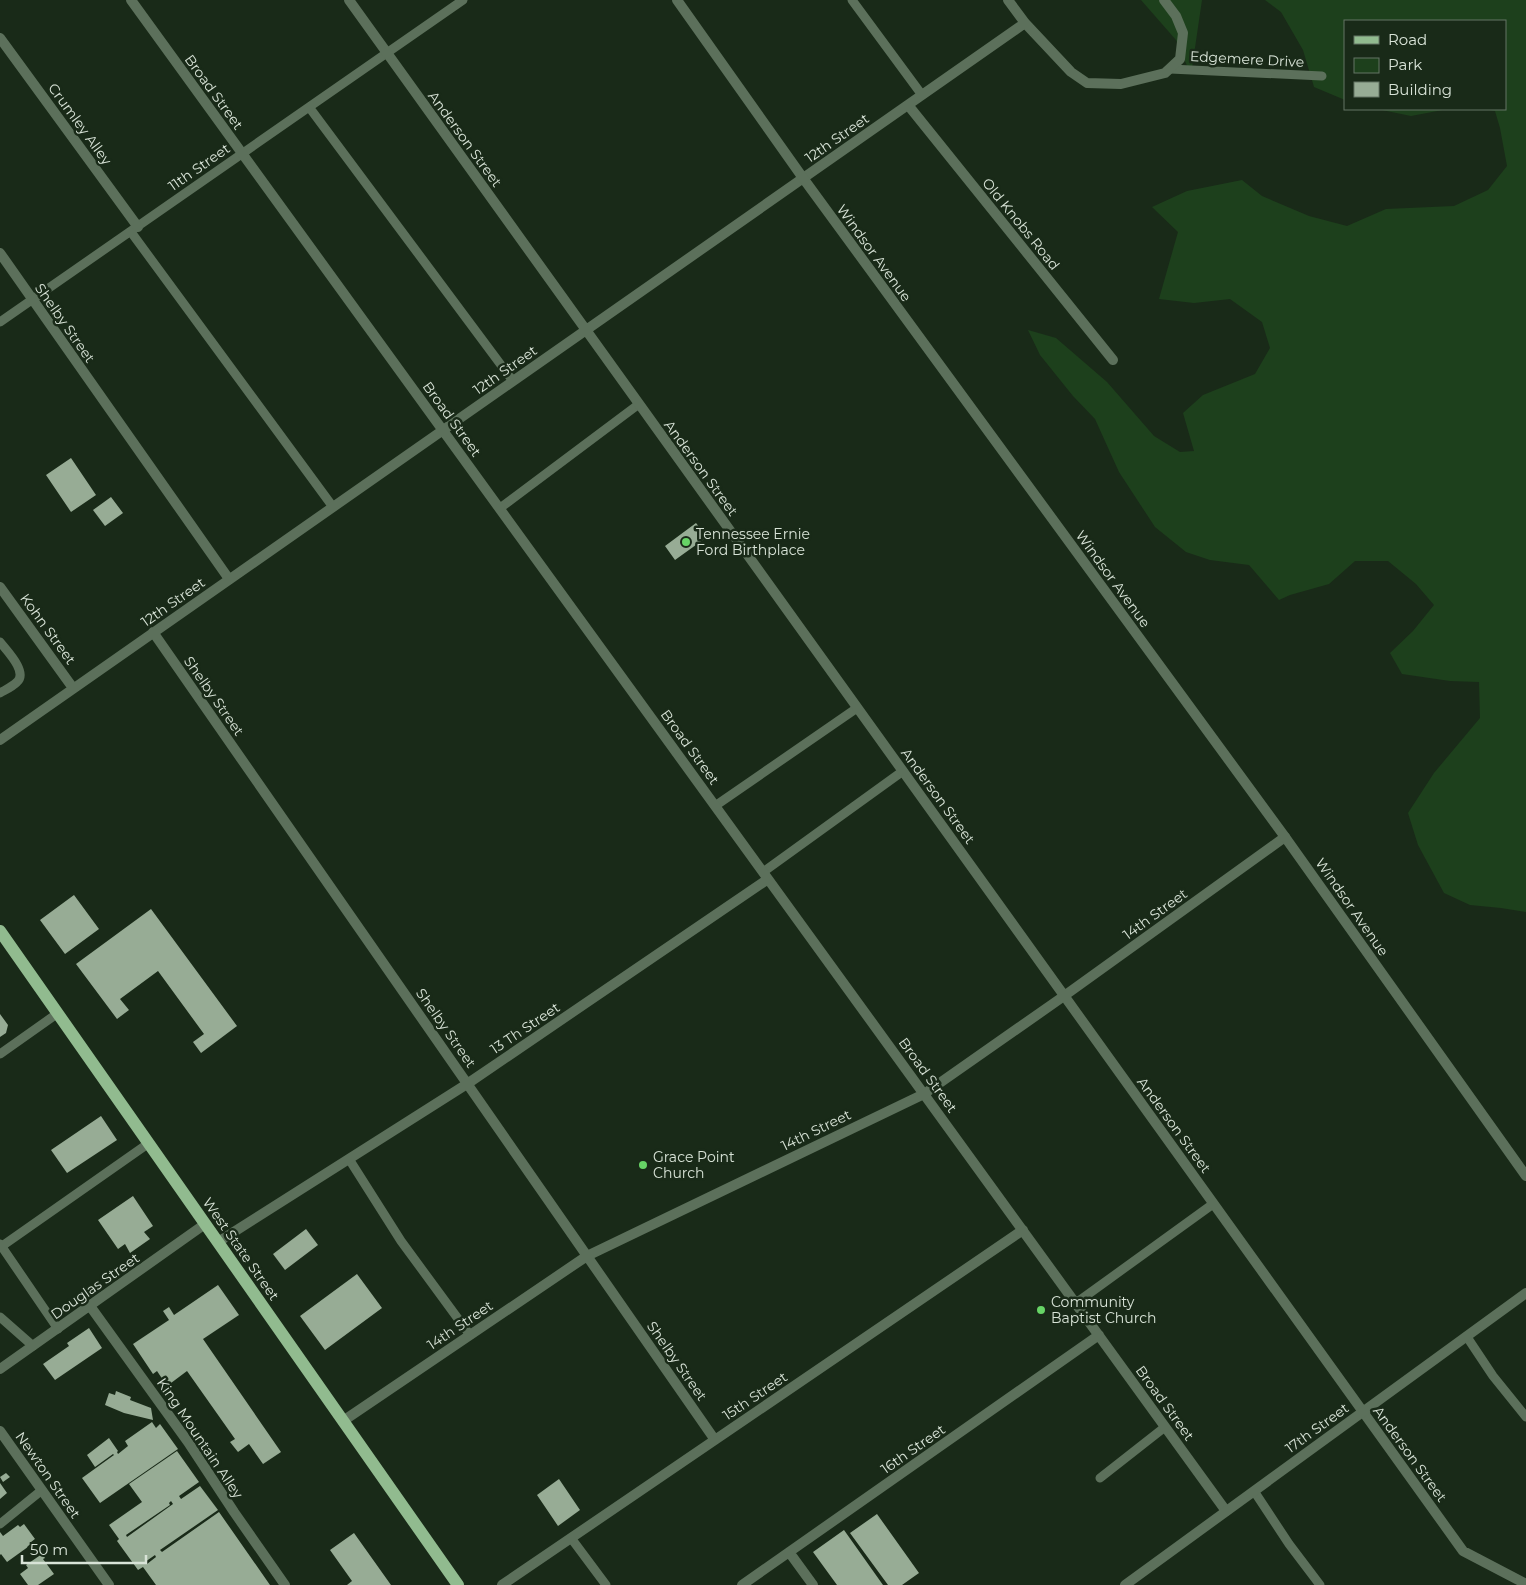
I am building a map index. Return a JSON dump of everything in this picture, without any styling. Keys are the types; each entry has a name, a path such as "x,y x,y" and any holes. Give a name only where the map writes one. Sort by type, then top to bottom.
{"main road":[{"name":"West State Street","path":"0,931 458,1585"}],"street":[{"name":"Broad Street","path":"131,0 1226,1511"},
{"name":"Anderson Street","path":"349,0 1463,1551 1523,1584"},
{"name":"Windsor Avenue","path":"677,0 803,178 1285,838 1526,1176"},
{"name":"Edgemere Drive","path":"1008,0 1025,23 1071,72 1087,83 1121,84 1166,73 1180,58 1183,33 1176,16 1164,0"},
{"name":"12th Street","path":"0,740 1025,23"},
{"name":"Crumley Alley","path":"0,38 135,229"},
{"name":"Old Knobs Road","path":"908,105 1113,360"},
{"name":"Shelby Street","path":"0,253 229,579"},
{"name":"Kohn Street","path":"0,586 73,688"},
{"name":"Shelby Street","path":"154,632 715,1440"},
{"name":"14th Street","path":"343,1421 587,1256 924,1094 1285,838"},
{"name":"13 Th Street","path":"218,1242 467,1084 766,876"},
{"name":"Douglas Street","path":"0,1369 206,1224"},
{"name":"15th Street","path":"502,1585 1023,1230"},
{"name":"17th Street","path":"1125,1585 1139,1581 1226,1511 1526,1293"},
{"name":"King Mountain Alley","path":"90,1306 188,1442 285,1585"},
{"name":"16th Street","path":"742,1585 1099,1336"},
{"name":"Newton Street","path":"0,1431 109,1585"},
{"path":"789,1552 813,1585"}],"lane":[{"name":"11th Street","path":"0,322 463,0"},
{"path":"852,0 922,95"},
{"name":"Edgemere Drive","path":"1170,69 1322,76"},
{"path":"308,107 514,381"},
{"path":"135,229 333,507"},
{"path":"500,508 639,404"},
{"path":"0,642 19,669 21,676 18,682 0,694"},
{"path":"716,806 857,708"},
{"path":"766,876 903,771"},
{"path":"0,1054 58,1013"},
{"path":"58,1329 1,1245 149,1143"},
{"path":"349,1159 401,1241 470,1336"},
{"path":"1076,1303 1213,1204"},
{"path":"0,1317 33,1346"},
{"path":"1467,1336 1493,1376 1526,1417"},
{"path":"1100,1478 1166,1427"},
{"path":"0,1524 42,1490"},
{"path":"1254,1491 1289,1544 1320,1585"},
{"path":"571,1538 606,1585"}],"green space":[{"path":"1141,0 1202,0 1191,75 1176,40"},
{"path":"1265,0 1526,0 1526,912 1470,905 1444,893 1418,845 1408,813 1434,773 1480,718 1479,682 1450,681 1402,674 1390,653 1413,631 1434,605 1416,584 1388,561 1355,561 1329,584 1279,600 1249,565 1210,560 1186,552 1155,527 1119,472 1095,419 1073,396 1040,355 1028,330 1056,338 1107,382 1154,436 1180,452 1194,451 1183,413 1203,395 1255,374 1270,348 1262,322 1230,299 1194,303 1159,299 1178,232 1152,207 1187,191 1242,180 1262,196 1309,216 1347,226 1386,209 1454,206 1488,190 1507,166 1495,111 1488,110 1506,110 1506,20 1344,20 1344,100 1314,87 1303,50 1281,12"},
{"path":"1382,110 1443,110 1411,116"}],"building":[{"path":"71,458 96,495 71,512 46,475"},
{"path":"111,497 123,513 105,526 93,510"},
{"name":"Tennessee Ernie Ford Birthplace","path":"696,523 707,537 675,560 665,546"},
{"path":"74,895 99,929 65,954 40,920"},
{"path":"151,909 237,1026 201,1053 193,1042 204,1034 158,971 120,999 129,1010 117,1019 76,964"},
{"path":"0,1014 8,1025 6,1033 0,1037"},
{"path":"101,1116 117,1140 67,1173 51,1150"},
{"path":"133,1196 153,1226 144,1232 150,1239 130,1253 125,1244 118,1249 98,1220"},
{"path":"306,1229 318,1245 285,1270 273,1254"},
{"path":"357,1274 382,1308 325,1350 300,1316"},
{"path":"218,1285 239,1315 203,1339 281,1452 263,1464 249,1444 238,1452 230,1442 235,1439 187,1371 167,1386 157,1371 153,1374 133,1344 169,1320 163,1311 169,1307 174,1315"},
{"path":"89,1328 102,1348 55,1380 43,1364 69,1346 67,1343"},
{"path":"116,1391 131,1397 130,1400 151,1408 153,1420 124,1413 105,1405 109,1393 115,1395"},
{"path":"152,1422 156,1428 160,1424 178,1449 100,1503 82,1478 114,1455 95,1467 87,1455 109,1438 118,1454 128,1446 125,1441"},
{"path":"177,1451 199,1482 179,1496 181,1499 200,1486 218,1510 160,1550 162,1552 219,1512 270,1585 156,1585 143,1567 138,1570 117,1541 119,1539 109,1525 142,1502 129,1484","holes":["171,1501 173,1504 127,1537 126,1535 170,1505","155,1555 156,1557 147,1564 145,1562"]},
{"path":"6,1473 10,1477 3,1482 0,1477"},
{"path":"559,1479 580,1510 558,1526 537,1495"},
{"path":"0,1483 7,1493 0,1499"},
{"path":"877,1514 919,1573 902,1585 888,1585 850,1533"},
{"path":"24,1524 35,1539 31,1542 32,1544 7,1562 0,1555 0,1532 3,1536 18,1525 20,1527"},
{"path":"844,1530 883,1585 837,1585 813,1552"},
{"path":"354,1533 391,1585 347,1585 352,1581 330,1550"},
{"path":"42,1554 45,1558 43,1559 54,1574 38,1585 28,1585 20,1574 28,1568 26,1565"}],"place":[{"name":"Tennessee Ernie Ford Birthplace","path":"686,542"},
{"name":"Grace Point Church","path":"643,1165"},
{"name":"Community Baptist Church","path":"1041,1310"}]}
